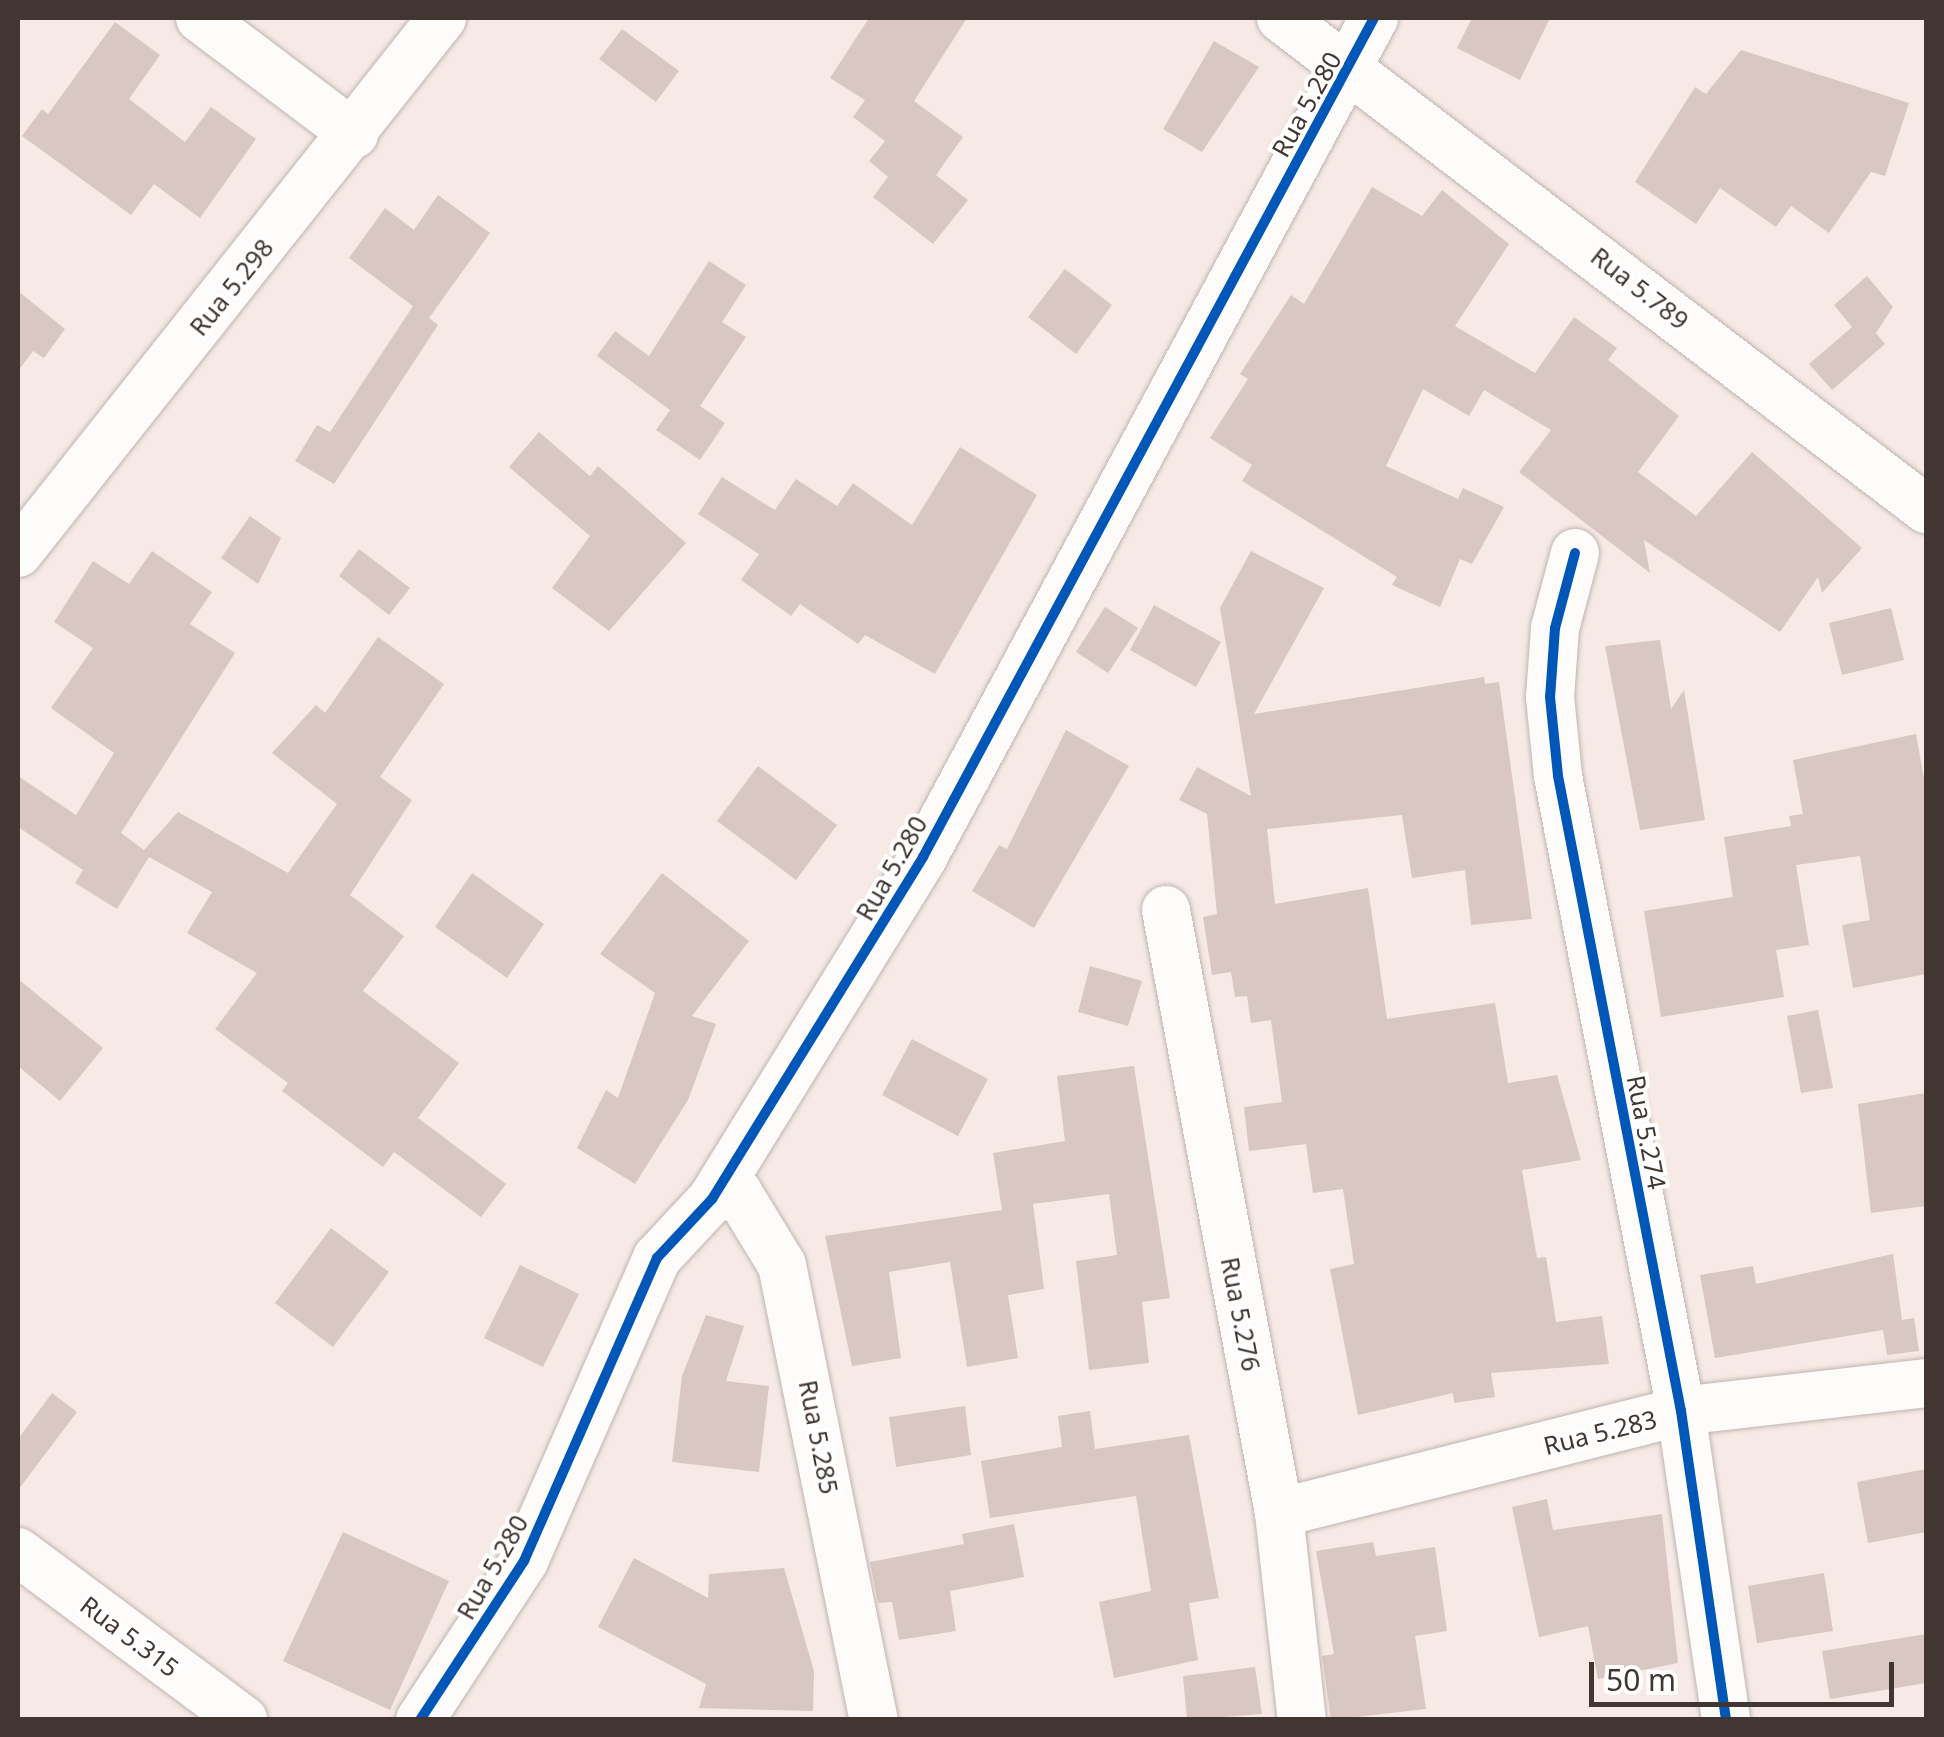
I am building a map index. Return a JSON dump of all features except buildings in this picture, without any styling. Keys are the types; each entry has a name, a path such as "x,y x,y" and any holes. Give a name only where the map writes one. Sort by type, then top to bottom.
{"street":[{"path":"200,18 354,134"},
{"name":"Rua 5.298","path":"18,554 442,18"},
{"name":"Rua 5.789","path":"1281,18 1926,510"},
{"name":"Rua 5.280","path":"420,1720 524,1561 657,1258 712,1199 923,857 1119,480 1349,70 1374,18"},
{"name":"Rua 5.274","path":"1575,553 1555,628 1550,697 1558,776 1681,1411 1726,1720"},
{"name":"Rua 5.276","path":"1166,910 1279,1513 1302,1720"},
{"name":"Rua 5.285","path":"712,1199 738,1194 782,1265 874,1720"},
{"name":"Rua 5.283","path":"1279,1513 1681,1411 1926,1382"},
{"name":"Rua 5.315","path":"18,1552 243,1720"}],"cycle path":[{"path":"420,1720 524,1561 657,1258 712,1199 923,857 1374,18"},
{"path":"1575,553 1555,628 1550,697 1558,776 1681,1411 1726,1720"}]}
